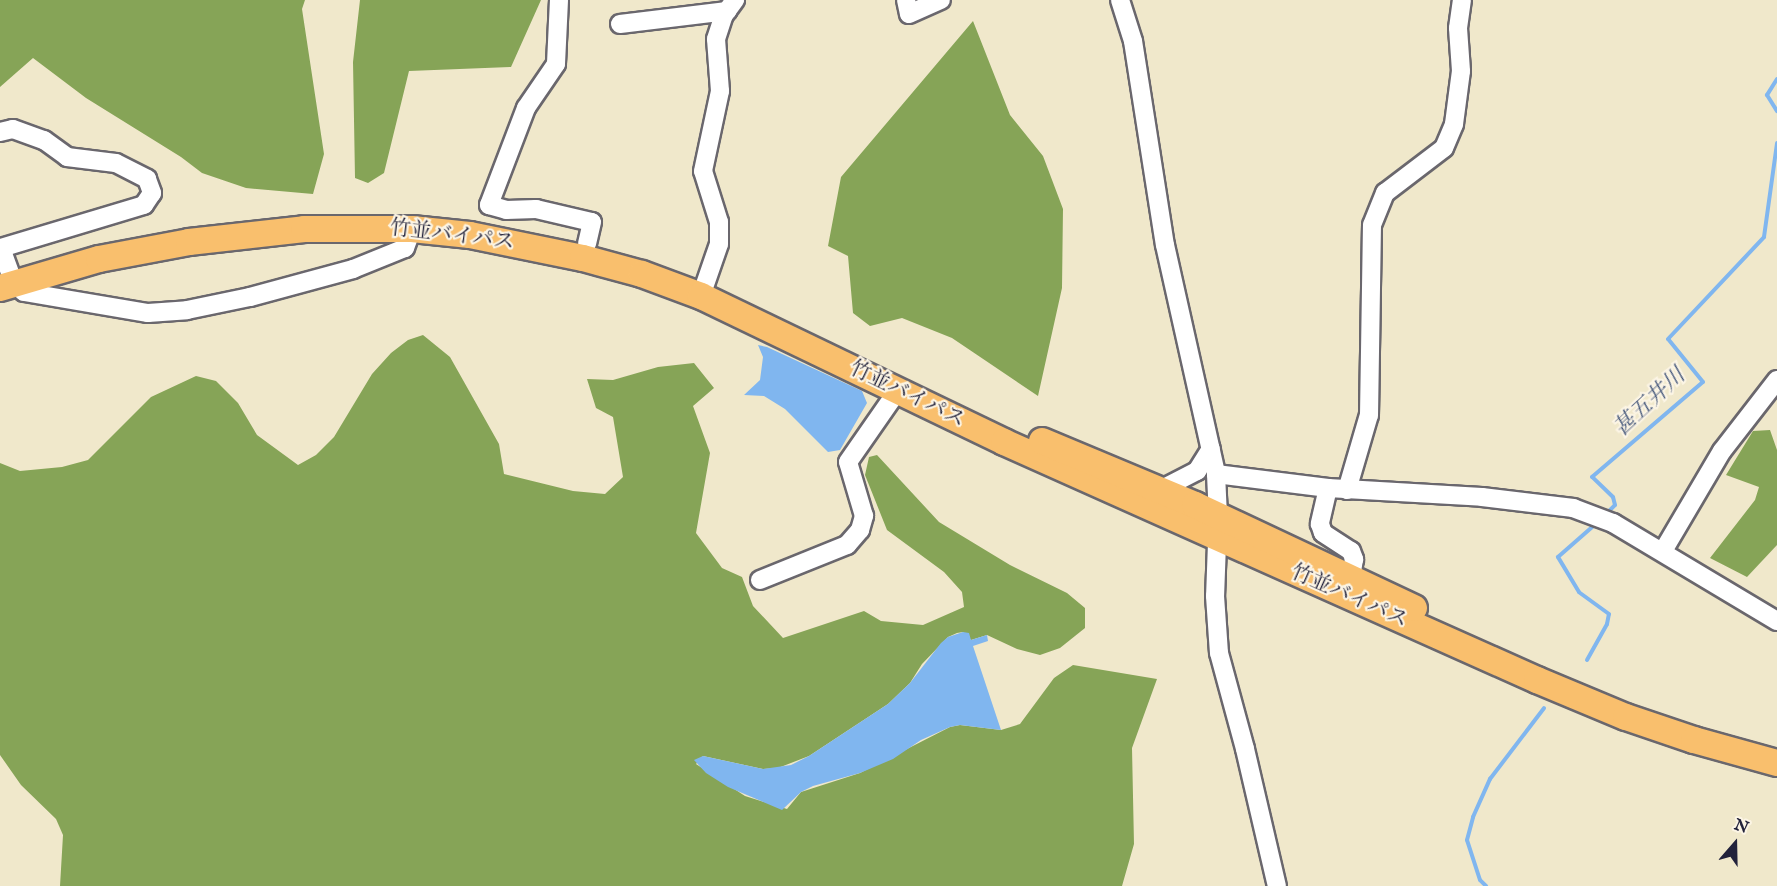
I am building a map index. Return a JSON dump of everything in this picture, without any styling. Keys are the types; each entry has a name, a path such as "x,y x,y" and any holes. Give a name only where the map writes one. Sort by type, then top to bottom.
{"highway":[{"name":"竹並バイパス","path":"4,267 93,245 191,228 304,214 357,212 485,223 587,243 838,343 1018,432 1160,490 1218,527 1621,715 1694,740 1777,763"},
{"name":"竹並バイパス","path":"4,267 99,259 189,242 304,229 412,229 470,235 583,258 703,290 1004,442 1351,577 1409,606 1624,701 1736,738 1777,748"}],"street":[{"path":"558,0 556,64 526,108 489,205 506,210 536,209 592,222 587,243"},
{"path":"906,0 909,14 941,0"},
{"path":"1120,0 1133,41 1165,245 1216,474 1218,527 1215,596 1219,653 1245,749 1276,886"},
{"path":"1347,490 1369,415 1372,225 1385,193 1444,148 1454,124 1461,71 1458,28 1462,0"},
{"path":"620,24 731,5"},
{"path":"703,290 719,244 719,222 703,171 720,91 717,39 731,5"},
{"path":"0,132 14,129 44,140 67,157 117,163 147,179 152,193 144,205 4,267 24,292 148,313 187,310 250,297 353,269 405,248 412,229"},
{"path":"1663,551 1722,452 1777,380"},
{"path":"760,580 847,545 860,530 864,516 848,462 898,390"},
{"path":"1160,490 1197,471 1210,449"},
{"path":"1216,474 1347,490 1482,497 1573,508 1613,523 1777,621"},
{"path":"1328,488 1320,524 1323,533 1351,551 1353,559 1351,577"}],"green space":[{"path":"0,0 305,0 302,9 324,154 313,194 246,188 202,173 181,157 86,98 33,58 0,87"},
{"path":"360,0 541,0 511,67 409,71 384,173 368,183 355,178 353,62"},
{"path":"973,21 1010,115 1043,156 1063,209 1062,288 1038,396 952,338 902,318 870,326 853,313 848,256 828,246 841,177"},
{"path":"423,335 450,357 499,444 504,474 573,491 605,494 623,477 613,417 596,408 587,379 613,380 658,367 694,363 714,388 693,406 710,453 696,533 722,568 742,577 753,606 783,638 864,611 881,621 923,625 964,607 962,592 944,572 887,530 865,475 869,457 877,455 939,522 1010,565 1067,593 1085,608 1085,628 1060,648 1040,655 1017,649 987,635 971,640 963,632 957,633 948,637 922,664 910,683 888,704 809,756 778,768 763,769 703,756 696,764 745,796 787,809 801,792 860,773 950,727 960,725 1001,730 1020,724 1054,678 1073,665 1157,679 1132,748 1134,844 1122,886 60,886 63,835 56,819 21,785 0,755 0,463 20,471 62,467 88,460 151,397 196,376 216,381 238,403 257,435 298,465 316,455 334,437 372,374 391,353 408,340"},
{"path":"1770,430 1777,450 1777,545 1747,577 1710,558 1755,500 1759,487 1726,475 1753,431"}],"water":[{"path":"758,345 767,347 862,391 867,403 840,450 828,452 785,409 764,396 744,395 760,380 763,357"},
{"path":"963,632 969,633 971,640 987,635 988,641 973,646 1001,730 960,725 950,727 921,740 893,759 860,773 813,786 801,792 782,810 728,787 706,773 694,760 703,756 763,769 791,765 809,756 888,704 910,683 941,643 948,637"}],"waterway":[{"name":"甚五井川","path":"1777,79 1767,95 1777,111"},
{"name":"甚五井川","path":"1605,515 1615,505 1613,497 1592,477 1703,382 1668,339 1764,237 1777,143"},
{"name":"甚五井川","path":"1587,660 1607,624 1609,614 1579,592 1558,557 1598,522"},
{"name":"甚五井川","path":"1486,886 1480,880 1467,840 1473,817 1490,779 1544,708"}]}
